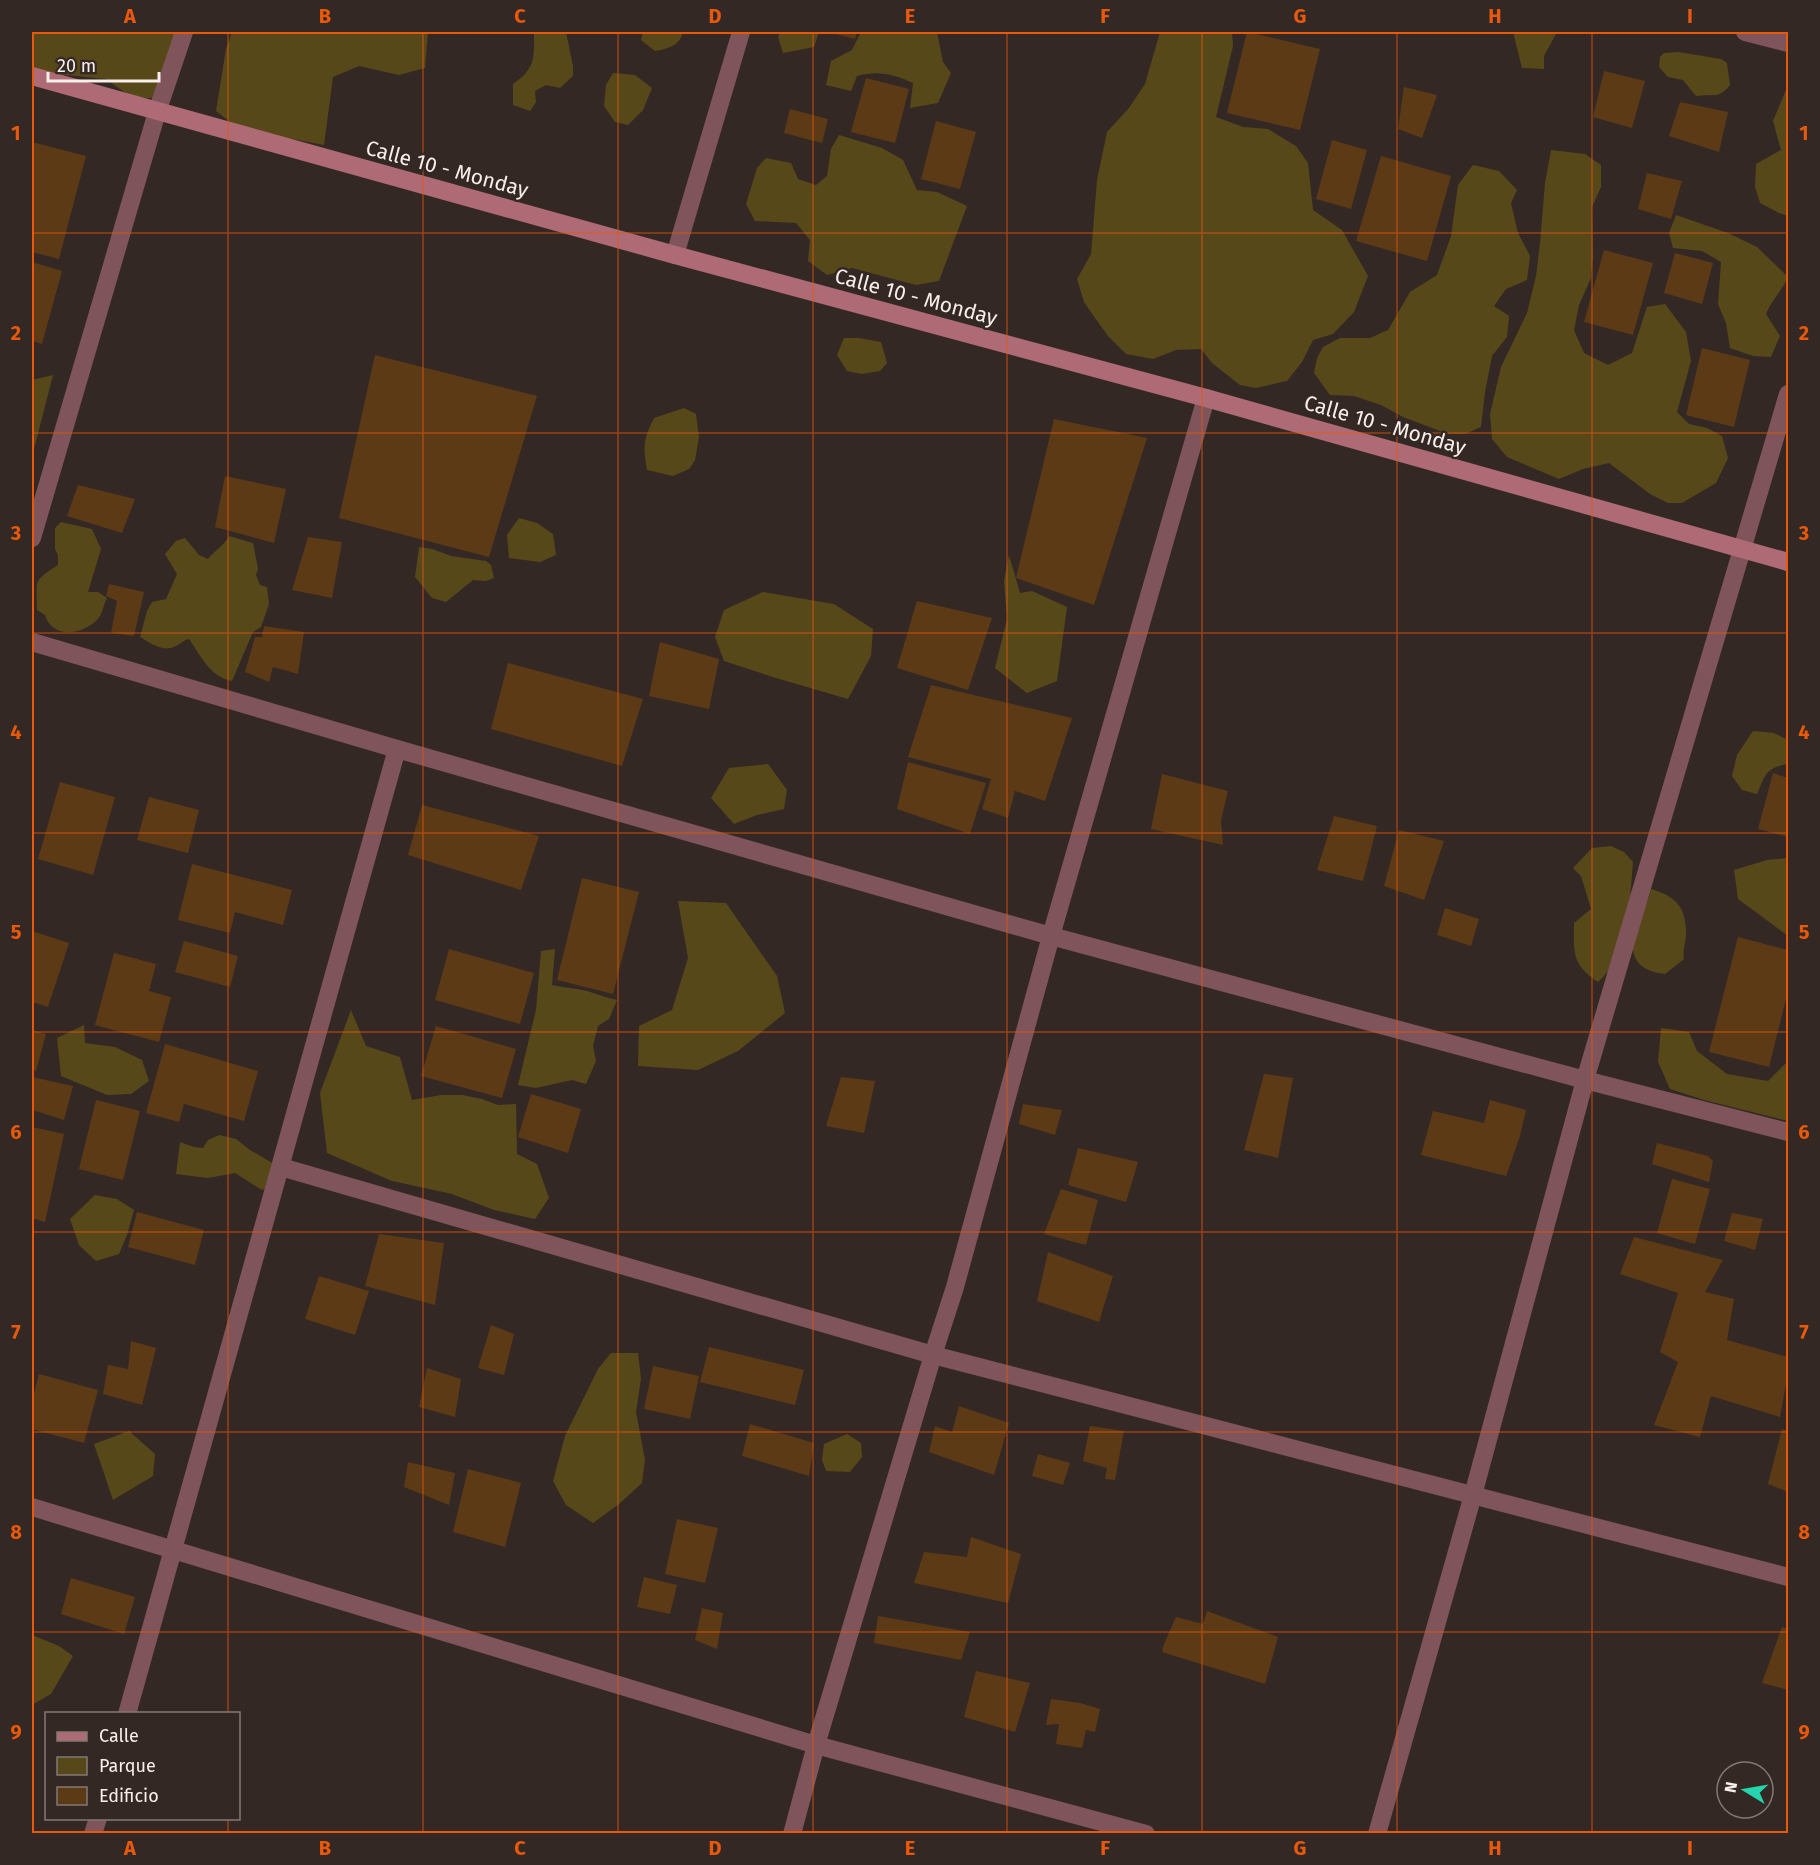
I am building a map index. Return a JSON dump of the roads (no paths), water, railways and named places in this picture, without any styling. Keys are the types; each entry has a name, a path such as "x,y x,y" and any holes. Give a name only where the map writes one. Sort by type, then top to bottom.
{"street":[{"path":"32,538 157,112 184,32"},
{"path":"675,255 741,32"},
{"path":"1745,32 1788,43"},
{"name":"Calle 10 - Monday","path":"32,76 675,255 1206,398 1788,562"},
{"path":"1377,1833 1473,1495 1585,1080 1788,394"},
{"path":"792,1833 816,1745 955,1287 1051,936 1206,398"},
{"path":"32,642 1051,936 1585,1080 1788,1132"},
{"path":"127,1712 398,749"},
{"path":"281,1167 933,1355 1788,1577"},
{"path":"32,1508 816,1745 1146,1833"}]}
